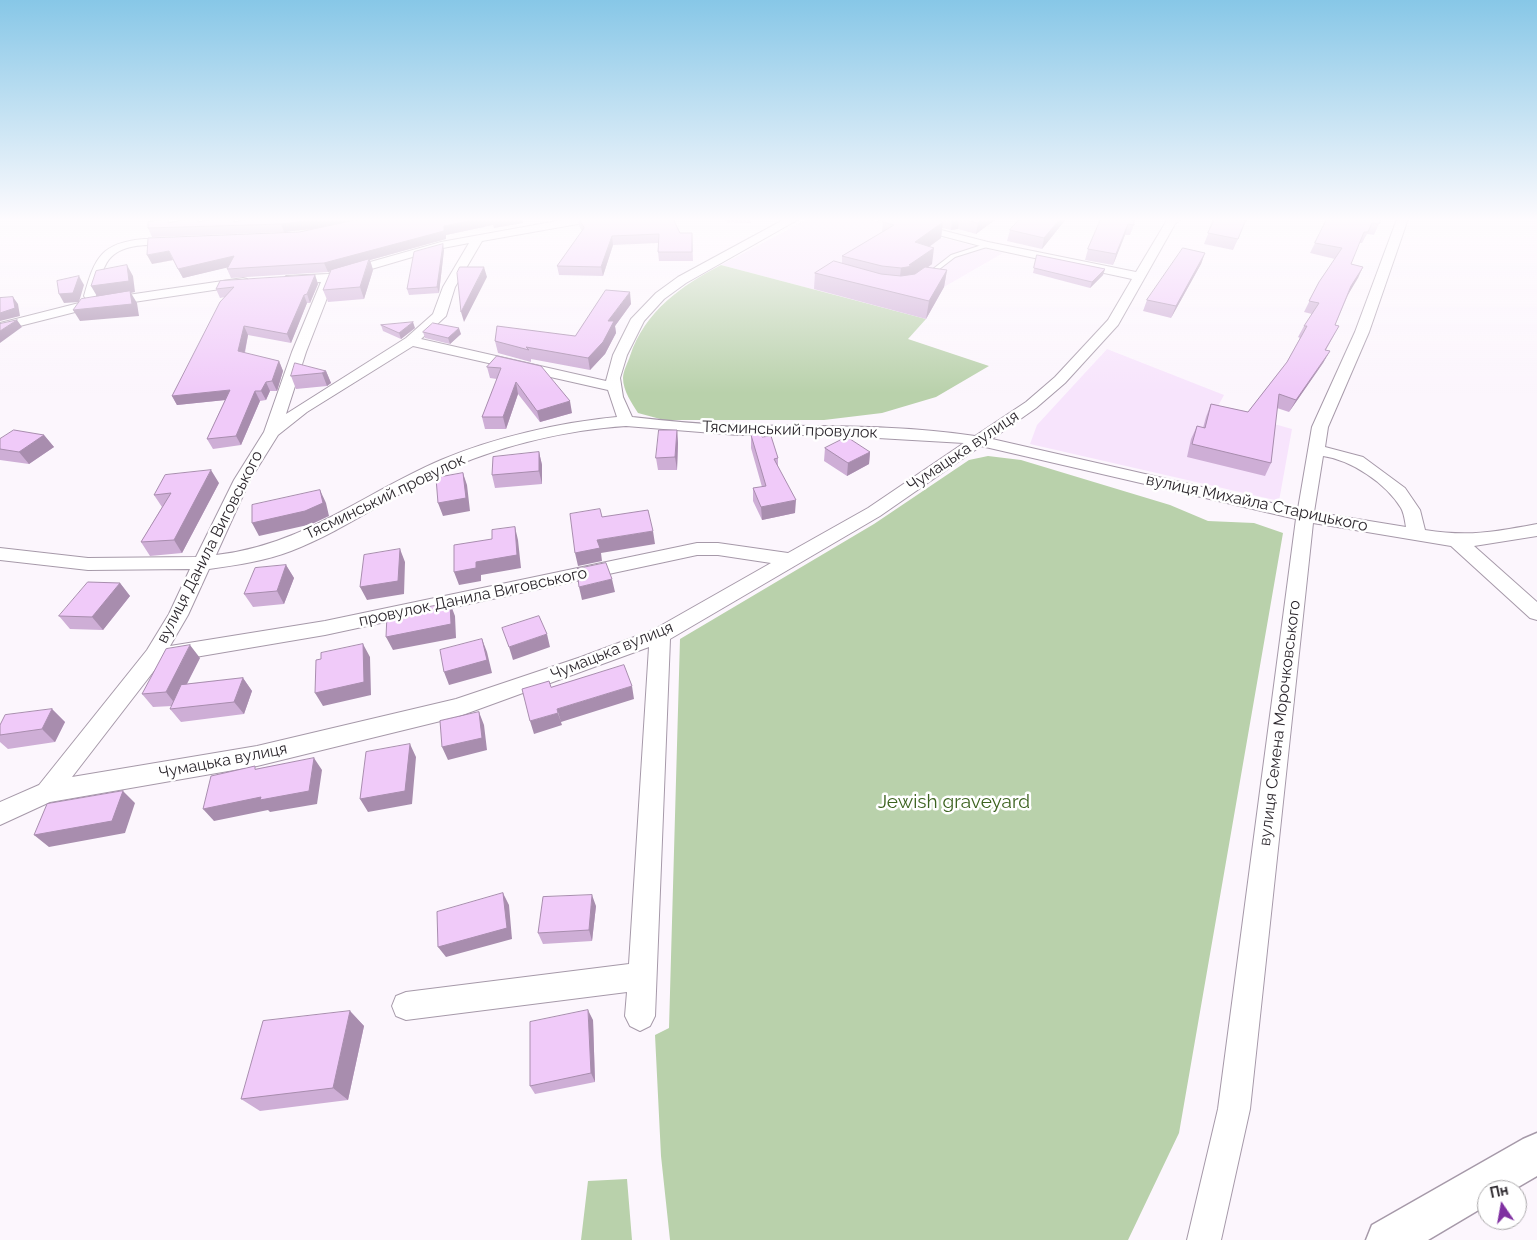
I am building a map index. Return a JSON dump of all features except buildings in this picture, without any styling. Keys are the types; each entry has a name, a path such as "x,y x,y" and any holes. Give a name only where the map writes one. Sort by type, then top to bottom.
{"street":[{"path":"87,305 96,277"},
{"path":"273,280 333,277"},
{"path":"272,432 302,409 411,341 439,316 455,277"},
{"path":"626,421 613,378 624,346 638,320 660,296 690,277"},
{"name":"Чумацька вулиця","path":"0,814 47,792 258,756 457,708 660,635 874,512 1031,405 1060,380 1113,322 1140,277"},
{"name":"вулиця Семена Морочковського","path":"1204,1240 1210,1221 1234,1108 1305,516 1320,427 1362,332 1382,277"},
{"name":"вулиця Данила Виговського","path":"47,792 154,656 178,615 242,480 272,432 299,352 329,278"},
{"path":"0,327 87,305 256,281"},
{"path":"411,341 584,379 615,388"},
{"name":"Тясминський провулок","path":"0,554 88,564 204,563 247,558 284,547 329,526 446,464 487,449 601,423 626,421 681,427 947,436 979,440"},
{"name":"вулиця Михайла Старицького","path":"979,440 1305,516 1457,541 1490,539 1537,530"},
{"path":"1316,450 1341,454 1357,460 1399,492 1411,510 1417,534"},
{"path":"1457,541 1537,613"},
{"name":"провулок Данила Виговського","path":"154,656 325,628 697,549 718,549 791,560"},
{"path":"640,1016 660,635"},
{"path":"406,1006 642,976"},
{"path":"1387,1240 1537,1153"}],"lane":[{"path":"921,281 926,277"}],"shaded area":[{"path":"766,277 962,277 944,287 926,319"},
{"path":"1107,349 1224,395 1217,408 1292,429 1279,501 1030,444 1037,425"}],"green space":[{"path":"700,277 766,277 926,319 908,339 989,366 936,397 882,413 824,420 664,420 638,413 623,383 625,370 637,340 655,313"},
{"name":"Jewish graveyard","path":"988,456 1021,460 1170,505 1208,521 1254,523 1283,533 1179,1133 1128,1240 670,1240 661,1156 655,1035 669,1028 680,639 874,524 969,460"},
{"path":"627,1179 632,1240 581,1240 588,1181"}]}
